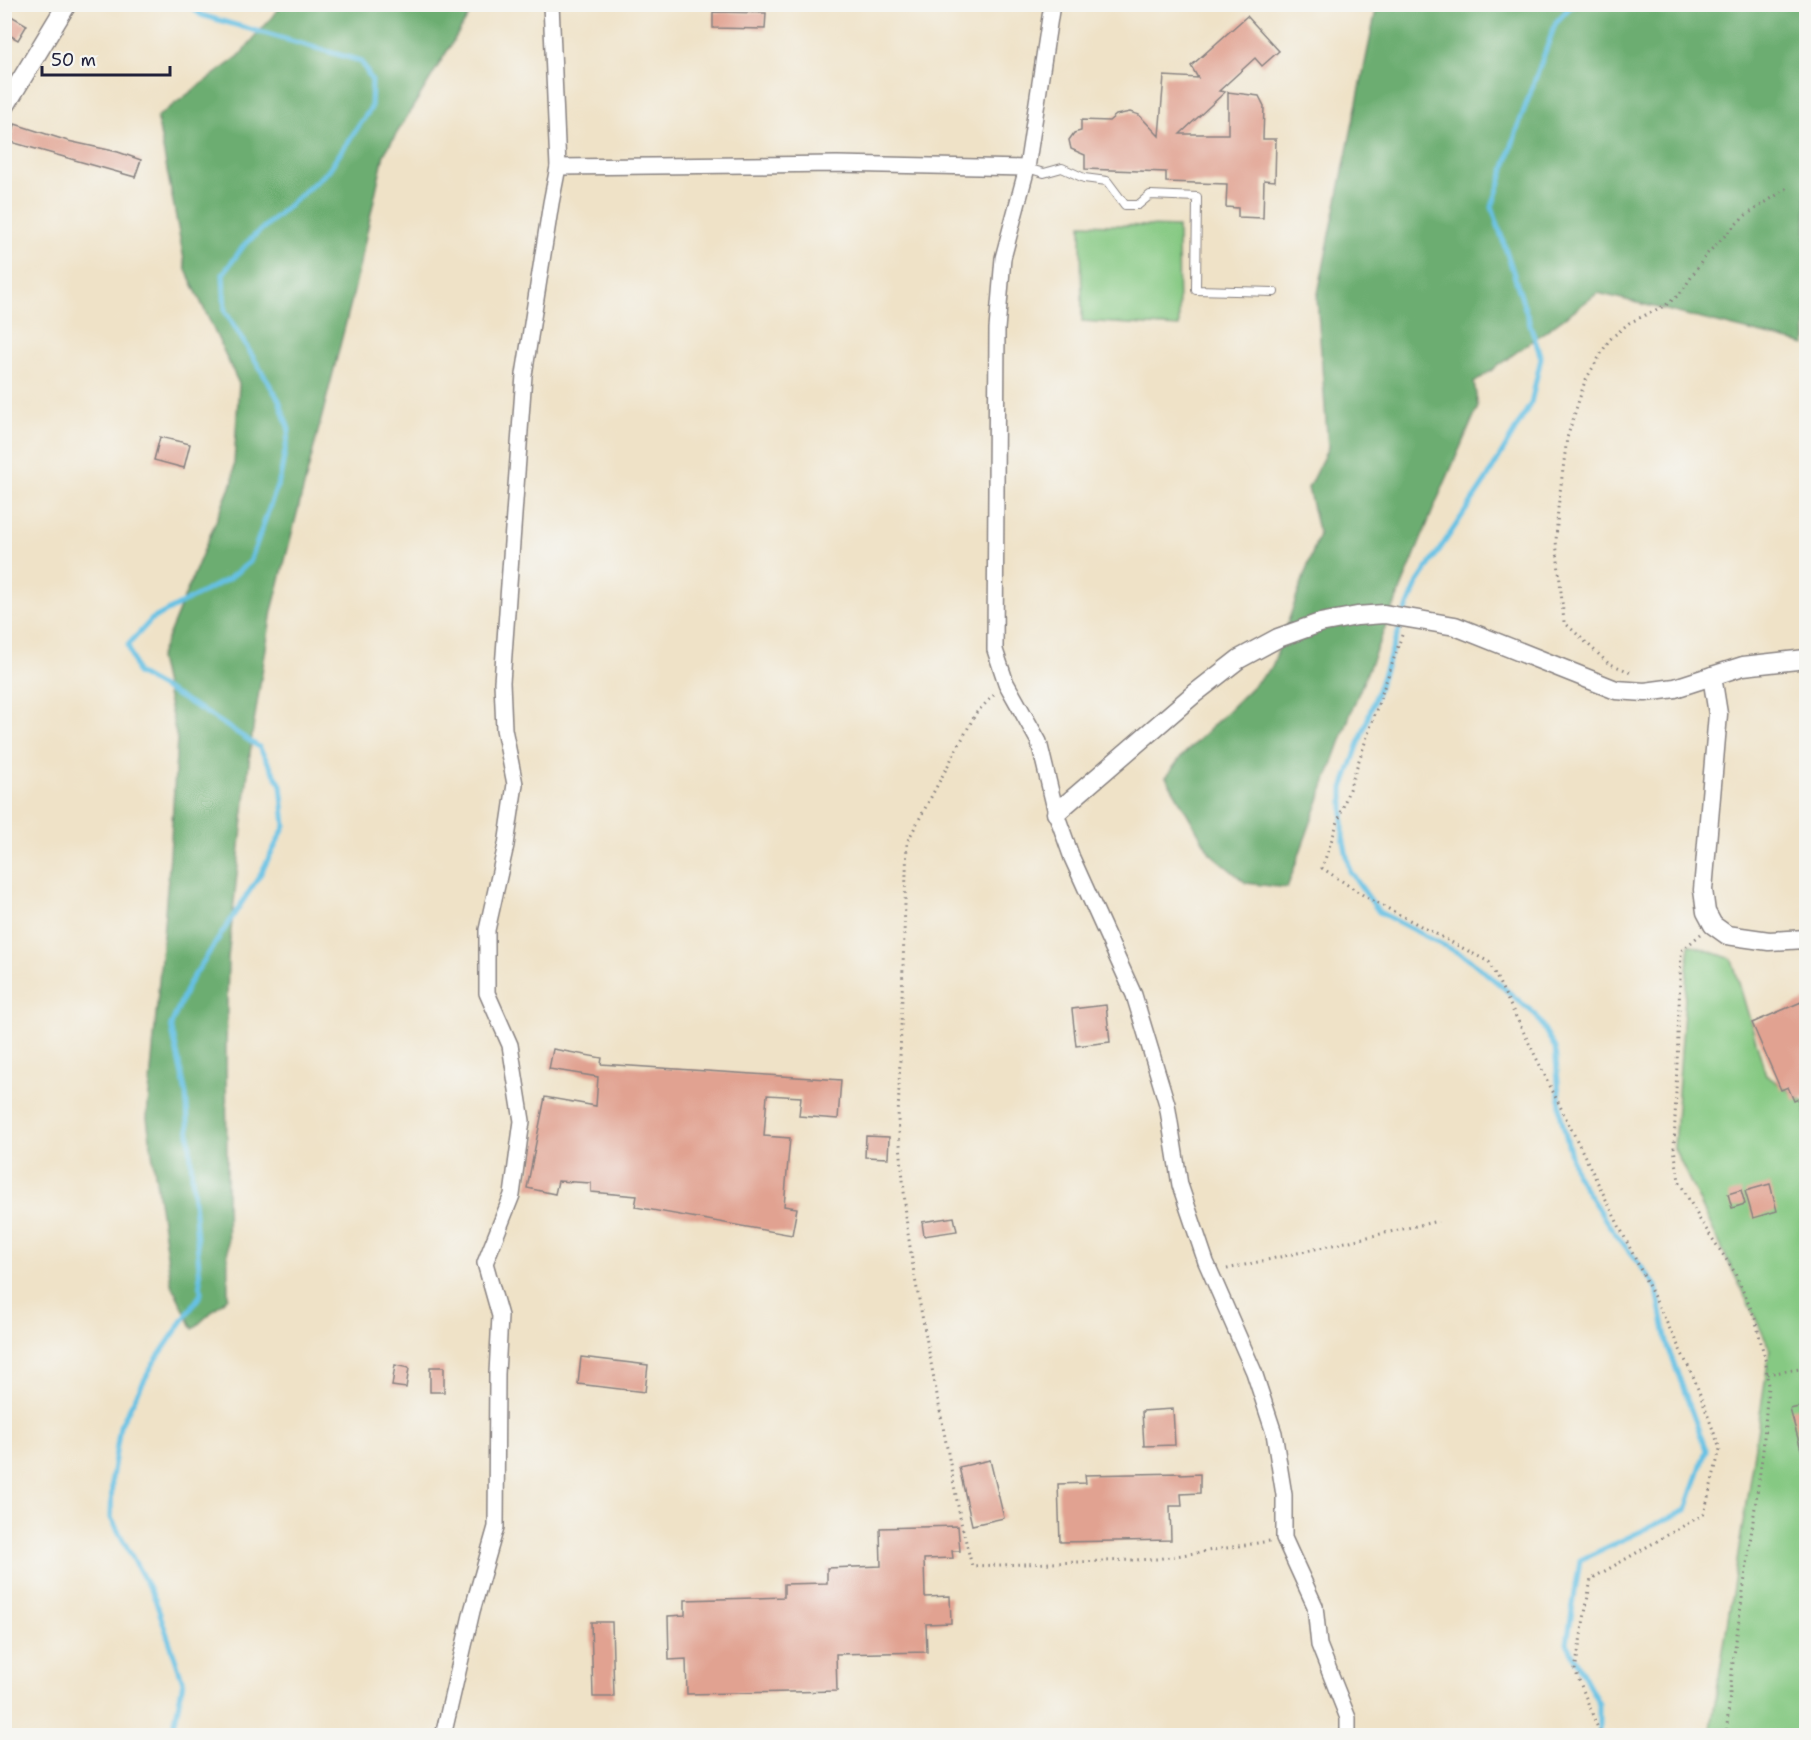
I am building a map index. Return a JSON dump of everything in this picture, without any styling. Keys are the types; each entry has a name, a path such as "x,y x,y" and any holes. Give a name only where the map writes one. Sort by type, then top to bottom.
{"street":[{"path":"4,108 67,4"},
{"path":"443,1736 472,1611 496,1527 497,1374 500,1316 485,1263 512,1195 522,1121 510,1045 487,993 487,930 506,845 515,784 504,729 502,682 524,375 558,167 551,4"},
{"path":"1052,4 1027,168 1003,258 997,328 995,650 1006,683 1039,742 1056,813 1072,858 1134,995 1167,1104 1180,1185 1206,1262 1254,1372 1274,1433 1284,1495 1284,1538 1315,1606 1319,1645 1348,1718 1348,1736"},
{"path":"558,167 837,164 1027,168"},
{"path":"1056,813 1194,694 1239,660 1278,638 1320,623 1384,614 1455,626 1616,690 1645,692 1668,689 1743,666 1806,659"},
{"path":"1712,676 1718,714 1703,890 1706,912 1713,925 1727,935 1769,940 1806,939"}],"lane":[{"path":"1027,168 1044,173 1062,168 1084,178 1107,181 1125,205 1138,205 1150,195 1197,197 1196,290 1275,292"}],"path":[{"path":"1638,676 1608,663 1564,622 1556,542 1567,438 1585,381 1609,340 1629,323 1666,305 1680,294 1706,255 1743,217 1789,187"},
{"path":"1405,625 1322,868 1366,897 1489,962 1694,1378 1720,1449 1704,1514 1592,1579 1575,1670 1601,1736"},
{"path":"1006,683 976,713 907,842 898,1120 907,1227 948,1456 972,1566 1157,1559 1284,1538"},
{"path":"1713,925 1681,951 1674,1148 1679,1180 1700,1220 1734,1271 1755,1318 1768,1386 1763,1451 1733,1662 1726,1736"},
{"path":"1227,1269 1438,1221"},
{"path":"1767,1374 1806,1368"}],"green space":[{"path":"282,5 474,5 384,154 354,291 272,611 252,735 228,958 226,1050 228,1297 193,1329 171,1283 147,1118 170,855 177,739 159,658 233,480 239,384 186,270 157,117 239,56"},
{"path":"1377,5 1806,5 1806,345 1598,293 1474,383 1478,407 1435,505 1353,707 1287,888 1246,883 1210,853 1166,777 1181,757 1272,667 1319,534 1308,488 1328,448 1317,298"},
{"path":"1081,224 1178,227 1179,327 1082,321"},
{"path":"1689,944 1732,959 1766,1075 1806,1103 1806,1735 1710,1735 1770,1349 1674,1148"}],"building":[{"path":"4,12 27,25 18,40 4,32"},
{"path":"713,12 766,13 765,29 713,28"},
{"path":"1247,16 1279,51 1262,66 1255,58 1219,91 1225,92 1180,134 1228,134 1228,92 1259,96 1264,106 1263,139 1276,139 1275,181 1264,180 1263,218 1238,217 1238,208 1226,207 1227,184 1166,182 1166,172 1085,169 1085,155 1071,149 1069,140 1074,133 1081,131 1081,120 1109,121 1116,115 1130,112 1139,115 1159,136 1164,76 1198,78 1191,66"},
{"path":"15,124 141,160 135,177 11,142"},
{"path":"160,437 190,444 184,468 154,460"},
{"path":"1806,1000 1806,1096 1794,1101 1788,1087 1781,1090 1752,1023"},
{"path":"1106,1005 1110,1042 1076,1046 1072,1009"},
{"path":"553,1049 602,1058 601,1064 841,1080 838,1119 799,1116 801,1097 767,1095 764,1136 790,1138 784,1206 797,1208 792,1235 635,1207 637,1196 591,1192 591,1183 558,1181 555,1194 527,1188 545,1097 596,1106 598,1077 549,1069"},
{"path":"866,1136 889,1137 888,1158 865,1157"},
{"path":"1770,1184 1777,1211 1753,1218 1745,1191"},
{"path":"1741,1190 1745,1204 1732,1208 1728,1194"},
{"path":"954,1217 957,1231 924,1236 922,1222"},
{"path":"581,1357 648,1365 645,1392 578,1384"},
{"path":"395,1365 409,1368 406,1388 392,1386"},
{"path":"430,1367 444,1367 444,1392 430,1392"},
{"path":"1803,1406 1806,1418 1806,1452 1802,1453 1790,1409"},
{"path":"1173,1409 1175,1445 1144,1446 1142,1411"},
{"path":"990,1460 1004,1518 972,1525 959,1467"},
{"path":"1181,1473 1181,1475 1200,1474 1200,1493 1181,1494 1182,1506 1170,1506 1171,1540 1060,1542 1058,1484 1086,1483 1085,1475"},
{"path":"958,1526 960,1551 952,1551 953,1558 924,1559 925,1597 950,1596 951,1623 926,1624 927,1652 836,1654 837,1691 687,1694 686,1659 669,1660 668,1616 685,1615 685,1600 784,1597 784,1584 827,1583 827,1568 881,1566 880,1528"},
{"path":"591,1622 612,1622 614,1697 593,1697"}],"waterway":[{"path":"172,1736 183,1682 155,1599 111,1518 112,1478 120,1426 153,1364 201,1294 186,1094 171,1025 188,985 260,875 285,826 281,785 259,747 202,710 137,673 128,645 152,619 228,579 250,562 280,478 289,430 279,400 225,311 223,274 245,244 328,171 371,108 372,81 361,61 201,15 188,4"},
{"path":"1405,613 1418,582 1486,480 1531,403 1541,358 1492,207 1556,22 1573,4"},
{"path":"1402,622 1343,788 1343,837 1350,871 1379,912 1468,958 1536,1015 1555,1048 1561,1117 1576,1175 1608,1224 1656,1286 1668,1347 1706,1450 1686,1510 1580,1560 1567,1643 1599,1704 1599,1736"}]}
